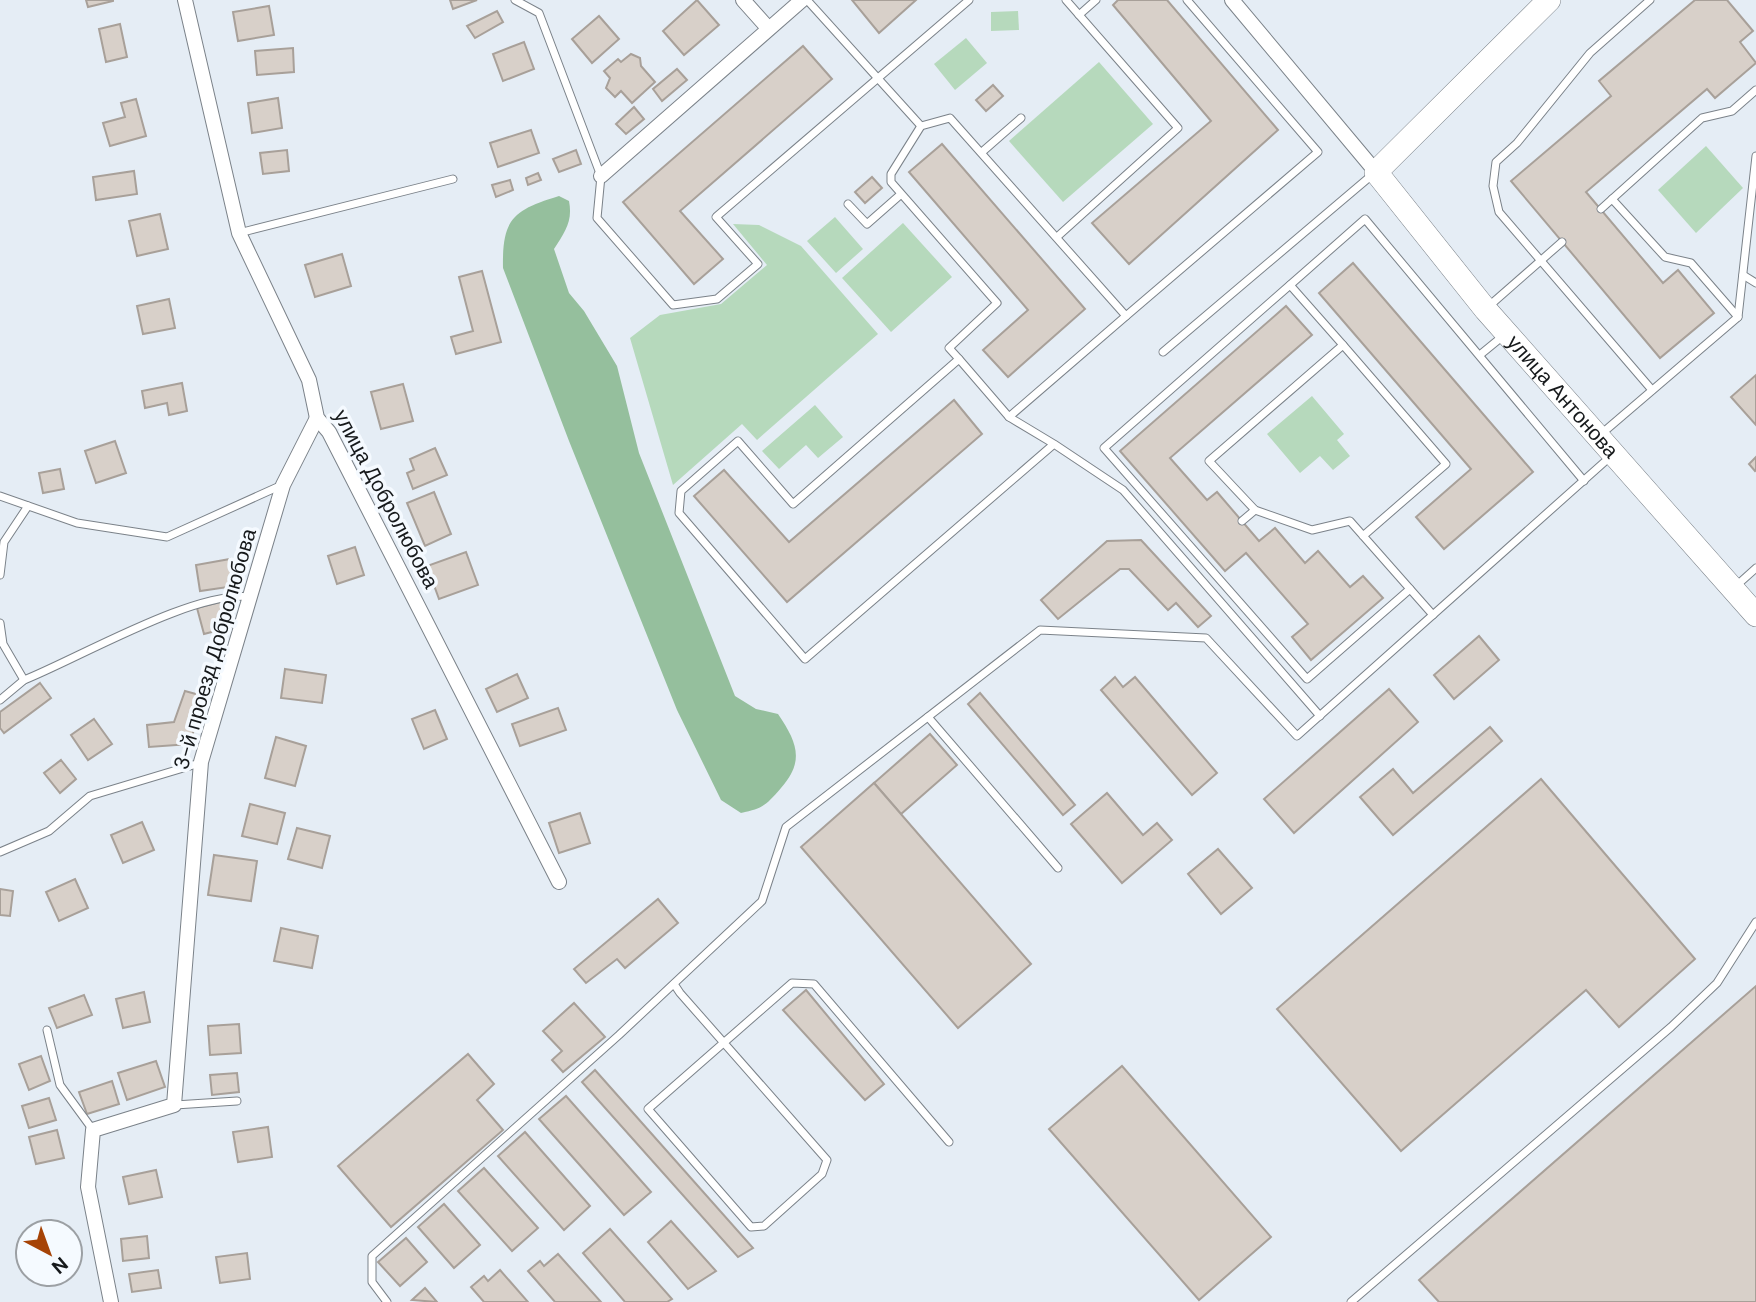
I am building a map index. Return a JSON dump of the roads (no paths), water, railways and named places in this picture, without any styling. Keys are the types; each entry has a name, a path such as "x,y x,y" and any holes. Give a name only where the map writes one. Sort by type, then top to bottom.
{"main road":[{"path":"1376,172 1549,0"},
{"name":"улица Антонова","path":"1376,172 1486,310 1756,615"}],"street":[{"name":"улица Добролюбова","path":"185,0 239,233 309,380 317,418 329,432 559,882"},
{"path":"743,0 768,28"},
{"path":"601,176 768,28 804,0"},
{"name":"улица Антонова","path":"1232,0 1376,172"},
{"name":"3-й проезд Добролюбова","path":"174,1105 201,762 283,485 317,418"},
{"path":"111,1302 88,1188 93,1130 174,1105"}],"lane":[{"path":"514,0 539,13 601,176 597,218 673,305 717,299 758,264 716,217 969,0"},
{"path":"804,0 921,126"},
{"path":"1057,237 1178,128 1066,0"},
{"path":"1079,15 1096,0"},
{"path":"1009,417 1318,152 1187,0"},
{"path":"1650,0 1590,52 1517,144 1496,162 1493,186 1499,212 1539,262 1652,390"},
{"path":"1601,209 1702,118 1732,111 1756,90"},
{"path":"982,152 1021,117"},
{"path":"1126,316 950,118 921,126 891,174 891,182 998,303 948,348 1009,417 1123,490 1320,716"},
{"path":"1597,438 1738,317 1756,156"},
{"path":"1163,352 1376,172"},
{"path":"239,233 453,179"},
{"path":"849,204 867,224 900,195"},
{"path":"1612,199 1665,257 1691,263 1738,317"},
{"path":"1410,589 1307,679 1104,448 1365,219 1584,481"},
{"path":"1486,310 1562,242"},
{"path":"1743,275 1756,283"},
{"path":"1290,285 1446,464 1363,536"},
{"path":"1481,355 1506,333"},
{"path":"1343,345 1209,461 1255,510 1312,530 1350,522 1433,615"},
{"path":"959,359 793,504 738,440 681,491 679,513 805,659 1054,444"},
{"path":"387,1302 372,1282 372,1256 674,984 762,901 786,827 1040,630 1206,638 1297,736 1613,455"},
{"path":"0,496 78,523 167,537 283,485"},
{"path":"0,575 4,542 28,506"},
{"path":"1242,521 1255,510"},
{"path":"1200,558 1207,551"},
{"path":"1733,588 1756,568"},
{"path":"0,700 24,680 197,602 239,595 252,597"},
{"path":"0,623 3,644 24,680"},
{"path":"928,717 1058,868"},
{"path":"0,852 49,831 90,796 201,762"},
{"path":"1351,1302 1671,1027 1717,983 1756,922"},
{"path":"674,984 724,1042 827,1160 822,1174 764,1226 751,1227 648,1109 724,1042 792,983 814,984 949,1142"},
{"path":"47,1030 60,1084 93,1130"},
{"path":"174,1105 237,1101"}]}
